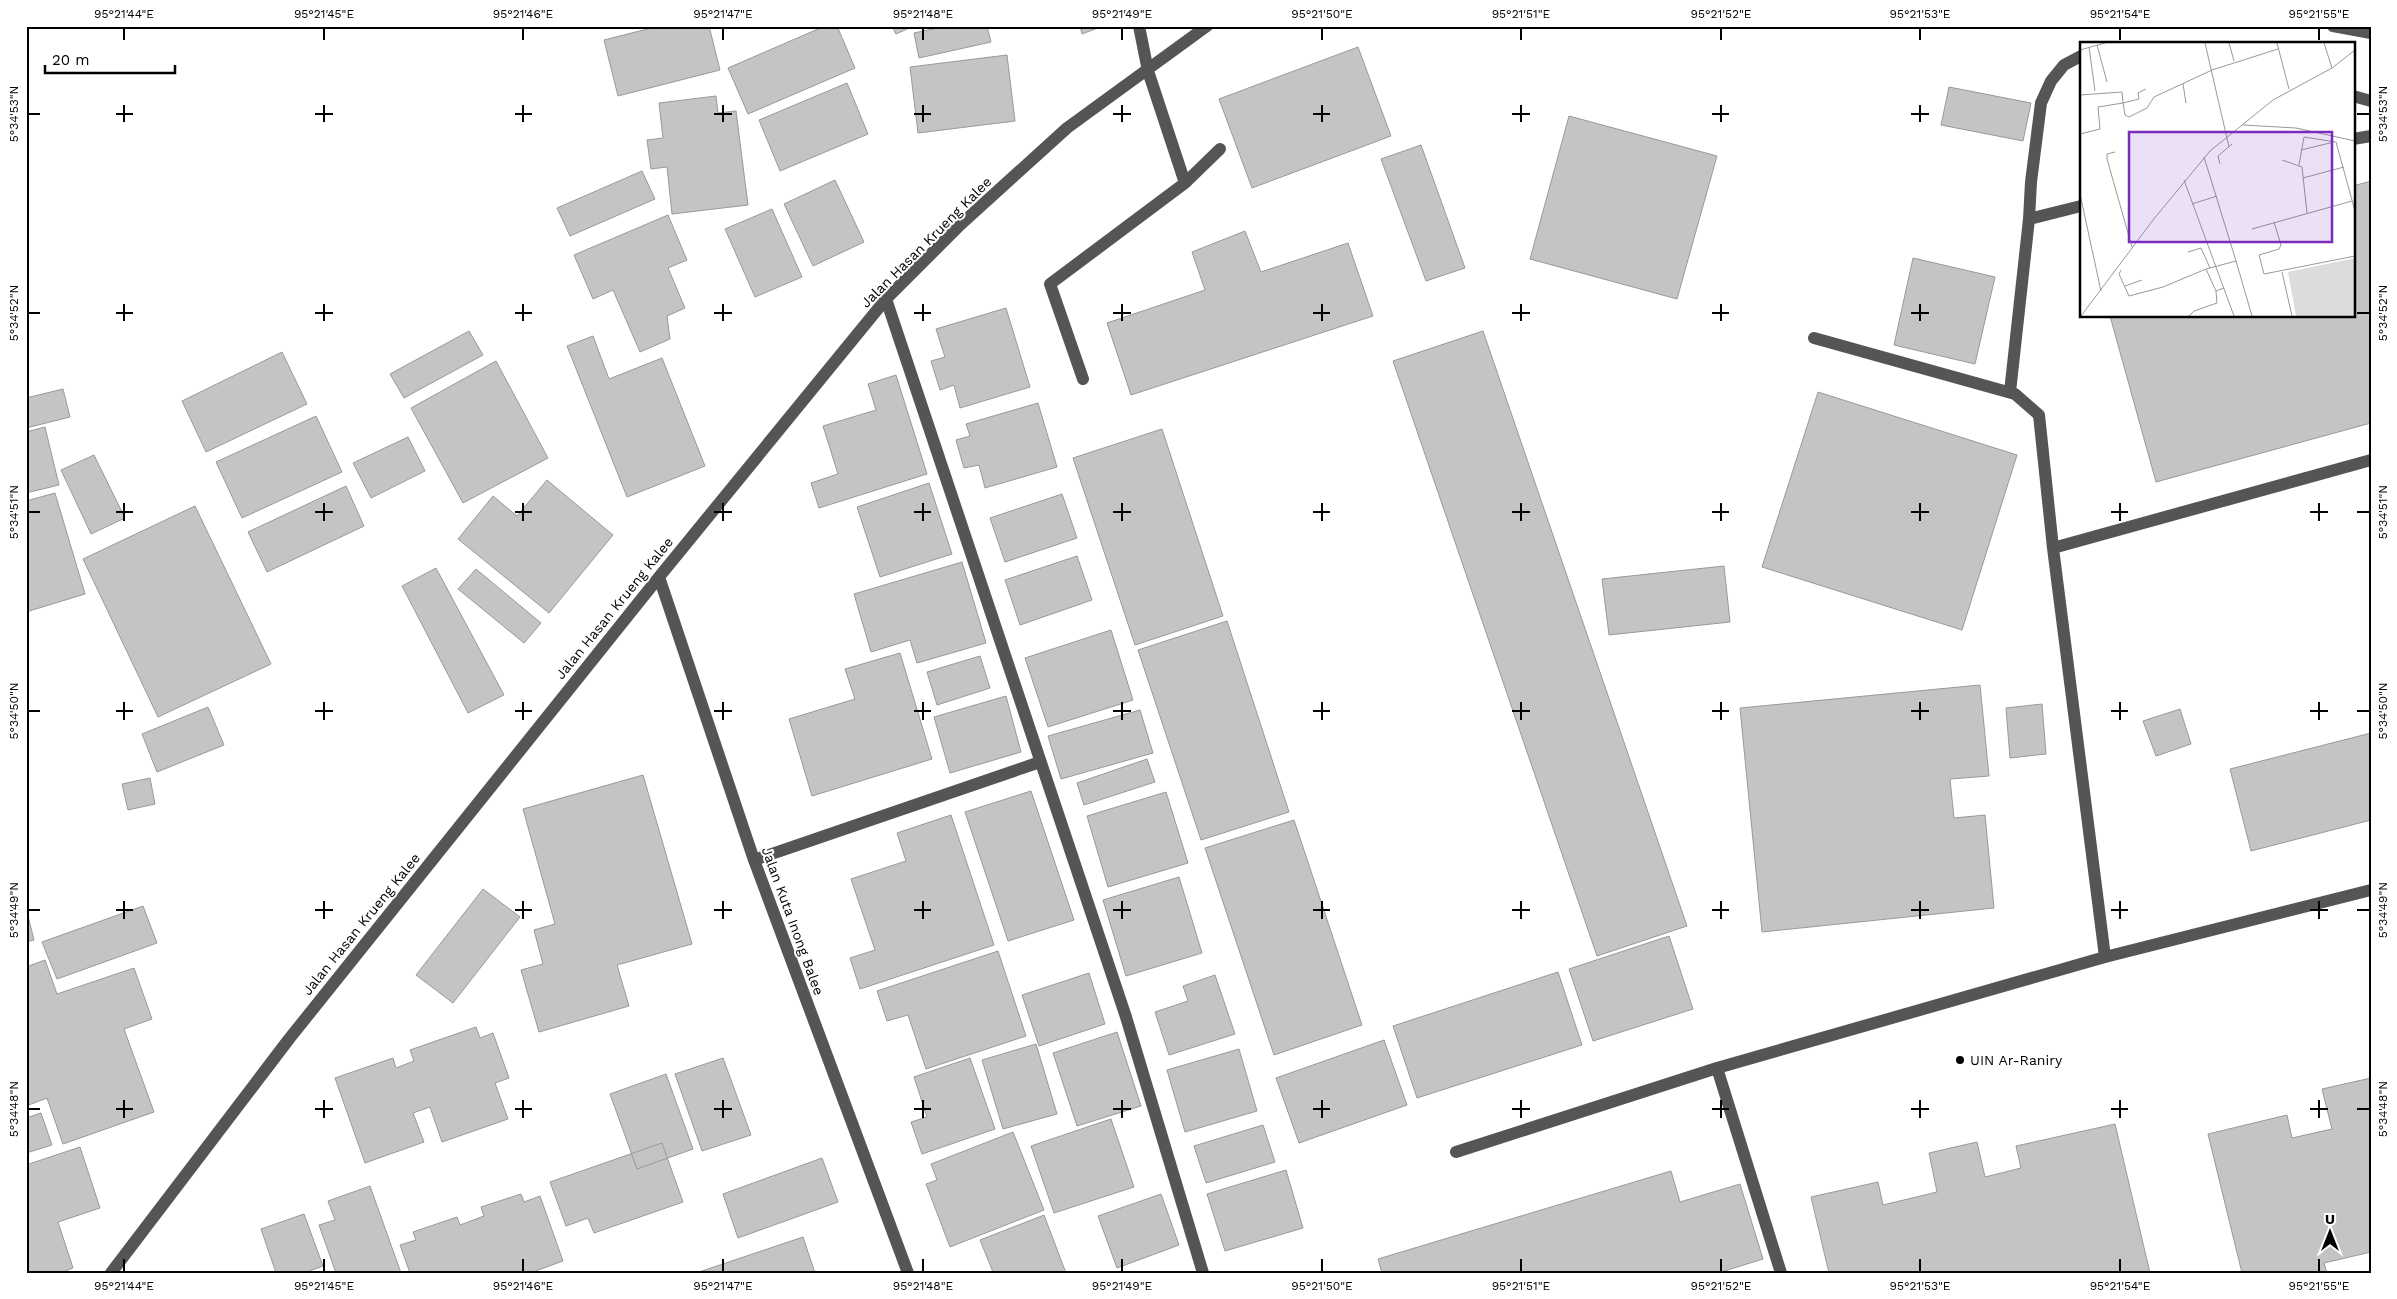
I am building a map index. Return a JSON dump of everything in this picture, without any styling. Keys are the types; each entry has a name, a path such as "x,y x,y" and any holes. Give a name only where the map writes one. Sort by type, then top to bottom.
{"street":[{"path":"1139,26 1148,71 1185,183"},
{"name":"Jalan Hasan Krueng Kalee","path":"111,1273 289,1039 659,576 886,299 960,225 1067,128 1148,71 1207,26"},
{"path":"2333,26 2371,33"},
{"path":"2010,392 2029,219 2030,182 2041,103 2051,81 2064,65 2080,57"},
{"path":"2354,96 2371,101"},
{"path":"2354,139 2371,136"},
{"path":"1083,379 1050,284 1185,183 1220,148"},
{"path":"2029,219 2080,206"},
{"path":"886,299 1126,1017 1203,1273"},
{"path":"1814,338 2016,394 2039,415 2053,548 2105,957"},
{"path":"2053,548 2371,460"},
{"name":"Jalan Kuta Inong Balee","path":"659,576 754,860 908,1273"},
{"path":"754,860 1040,762"},
{"path":"1456,1152 1717,1068 2105,957 2371,890"},
{"path":"1717,1068 1781,1273"}],"building":[{"path":"659,26 709,26 720,70 618,96 604,40"},
{"path":"825,26 837,26 855,68 748,114 728,68"},
{"path":"892,26 914,26 896,34"},
{"path":"947,26 987,26 991,42 919,58 914,33"},
{"path":"1080,26 1103,26 1082,34"},
{"path":"1358,47 1391,136 1252,188 1219,99"},
{"path":"1007,55 1015,121 918,133 910,67"},
{"path":"847,83 868,134 780,171 759,120"},
{"path":"1949,87 2031,103 2023,141 1941,125"},
{"path":"716,96 718,113 736,111 748,205 672,214 667,167 651,169 647,140 663,138 659,103"},
{"path":"1569,116 1717,156 1677,299 1530,259"},
{"path":"1421,145 1465,268 1426,281 1381,159"},
{"path":"642,171 655,199 570,236 557,208"},
{"path":"835,180 864,242 813,266 784,204"},
{"path":"2371,181 2371,423 2156,482 2111,318 2354,318 2354,186"},
{"path":"772,209 802,277 755,297 725,229"},
{"path":"668,215 687,260 668,268 685,308 667,316 670,339 640,352 613,290 593,299 574,255"},
{"path":"1245,231 1261,272 1348,243 1373,316 1131,395 1107,323 1205,290 1192,252"},
{"path":"1913,258 1995,277 1975,364 1894,345"},
{"path":"1006,308 1030,387 960,408 954,385 940,390 931,361 945,357 936,329"},
{"path":"469,331 483,355 404,398 390,374"},
{"path":"1483,331 1687,926 1597,956 1393,361"},
{"path":"593,336 609,379 662,358 705,466 627,497 567,346"},
{"path":"282,352 307,404 206,452 182,401"},
{"path":"496,361 548,458 463,503 411,408"},
{"path":"896,375 927,474 819,508 811,483 838,474 823,426 876,410 868,384"},
{"path":"63,389 70,417 26,428 26,398"},
{"path":"1818,392 2017,455 1962,630 1762,567"},
{"path":"1038,403 1057,467 985,488 979,465 964,468 956,440 970,436 966,424"},
{"path":"316,416 342,472 242,518 216,462"},
{"path":"45,427 59,485 26,493 26,432"},
{"path":"1162,429 1223,616 1135,645 1073,458"},
{"path":"408,437 425,471 371,498 353,463"},
{"path":"94,455 125,518 91,534 61,470"},
{"path":"547,480 613,535 549,613 458,539 493,496 517,516"},
{"path":"929,483 952,554 880,577 857,507"},
{"path":"346,486 364,526 267,572 248,532"},
{"path":"55,493 85,594 26,612 26,501"},
{"path":"1062,494 1077,538 1005,562 990,518"},
{"path":"195,506 271,664 158,717 83,559"},
{"path":"1077,556 1092,600 1020,625 1005,580"},
{"path":"962,562 986,643 917,663 910,640 871,652 854,594"},
{"path":"1724,566 1730,622 1609,635 1602,579"},
{"path":"436,568 504,695 468,713 402,586"},
{"path":"476,569 541,623 524,643 458,589"},
{"path":"1227,621 1289,812 1201,840 1138,650"},
{"path":"1111,630 1133,700 1048,727 1025,658"},
{"path":"900,653 932,759 812,796 789,719 855,699 845,669"},
{"path":"980,656 990,688 937,705 927,672"},
{"path":"1980,685 1989,776 1950,779 1954,818 1985,815 1994,908 1762,932 1740,708"},
{"path":"1006,696 1021,752 950,773 934,717"},
{"path":"2042,704 2046,754 2010,758 2006,708"},
{"path":"208,707 224,745 157,772 142,734"},
{"path":"2180,709 2191,744 2156,756 2143,721"},
{"path":"1140,710 1153,753 1061,779 1048,736"},
{"path":"2371,733 2371,820 2251,851 2230,769"},
{"path":"1147,759 1155,782 1084,805 1077,783"},
{"path":"643,775 692,944 617,965 629,1006 539,1032 521,970 543,964 534,930 555,924 523,809"},
{"path":"150,778 155,804 128,810 122,784"},
{"path":"1031,791 1074,920 1008,941 965,812"},
{"path":"1166,792 1188,863 1108,887 1087,816"},
{"path":"951,815 994,945 860,989 850,958 875,950 851,879 906,861 897,833"},
{"path":"1294,820 1362,1025 1274,1055 1205,848"},
{"path":"1179,877 1202,953 1126,976 1103,900"},
{"path":"483,889 520,917 453,1003 416,975"},
{"path":"143,906 157,943 57,979 42,942"},
{"path":"26,908 34,940 26,942"},
{"path":"1669,936 1693,1009 1593,1041 1569,969"},
{"path":"998,951 1026,1036 926,1069 908,1015 887,1021 877,991"},
{"path":"45,960 57,994 134,968 152,1019 124,1029 154,1112 63,1144 47,1098 26,1106 26,967"},
{"path":"1558,972 1582,1045 1417,1098 1393,1026"},
{"path":"1089,973 1105,1024 1039,1046 1022,995"},
{"path":"1215,975 1235,1034 1169,1055 1155,1012 1188,1001 1183,986"},
{"path":"476,1027 480,1038 493,1033 509,1078 495,1083 508,1119 442,1142 430,1107 413,1113 424,1142 365,1163 335,1078 393,1058 396,1068 414,1061 410,1050"},
{"path":"1117,1032 1141,1106 1077,1126 1053,1053"},
{"path":"1384,1040 1407,1105 1299,1143 1276,1078"},
{"path":"1036,1044 1057,1114 1003,1129 982,1060"},
{"path":"1239,1049 1257,1111 1185,1132 1167,1070"},
{"path":"723,1058 751,1135 702,1151 675,1074"},
{"path":"970,1058 995,1129 922,1154 911,1122 927,1117 914,1077"},
{"path":"666,1074 693,1149 637,1169 610,1094"},
{"path":"2371,1078 2371,1252 2324,1263 2327,1273 2242,1273 2208,1134 2287,1115 2292,1138 2332,1129 2322,1089"},
{"path":"41,1113 52,1145 26,1153 26,1118"},
{"path":"1111,1119 1134,1187 1054,1213 1031,1146"},
{"path":"2115,1124 2150,1273 1829,1273 1811,1197 1878,1182 1883,1205 1937,1192 1929,1153 1977,1142 1985,1177 2021,1168 2016,1146"},
{"path":"1263,1125 1275,1162 1206,1183 1194,1146"},
{"path":"1013,1132 1044,1210 950,1247 926,1184 937,1180 931,1164"},
{"path":"662,1143 683,1202 594,1233 588,1218 566,1226 550,1182"},
{"path":"80,1147 100,1208 58,1222 73,1268 60,1273 26,1273 26,1165"},
{"path":"822,1158 838,1202 738,1238 723,1194"},
{"path":"1286,1170 1303,1228 1225,1251 1207,1194"},
{"path":"1671,1171 1680,1202 1740,1184 1763,1259 1718,1273 1382,1273 1378,1259"},
{"path":"370,1186 401,1273 336,1273 319,1225 335,1220 328,1201"},
{"path":"521,1194 524,1202 540,1196 563,1261 530,1273 410,1273 400,1245 416,1240 413,1232 457,1217 460,1225 484,1216 481,1207"},
{"path":"1161,1194 1179,1245 1117,1268 1098,1216"},
{"path":"304,1214 323,1266 304,1273 276,1273 261,1229"},
{"path":"1044,1215 1066,1273 991,1273 993,1272 980,1240"},
{"path":"803,1237 815,1273 696,1273"}],"place":[{"name":"UIN Ar-Raniry","path":"1960,1060"}]}
